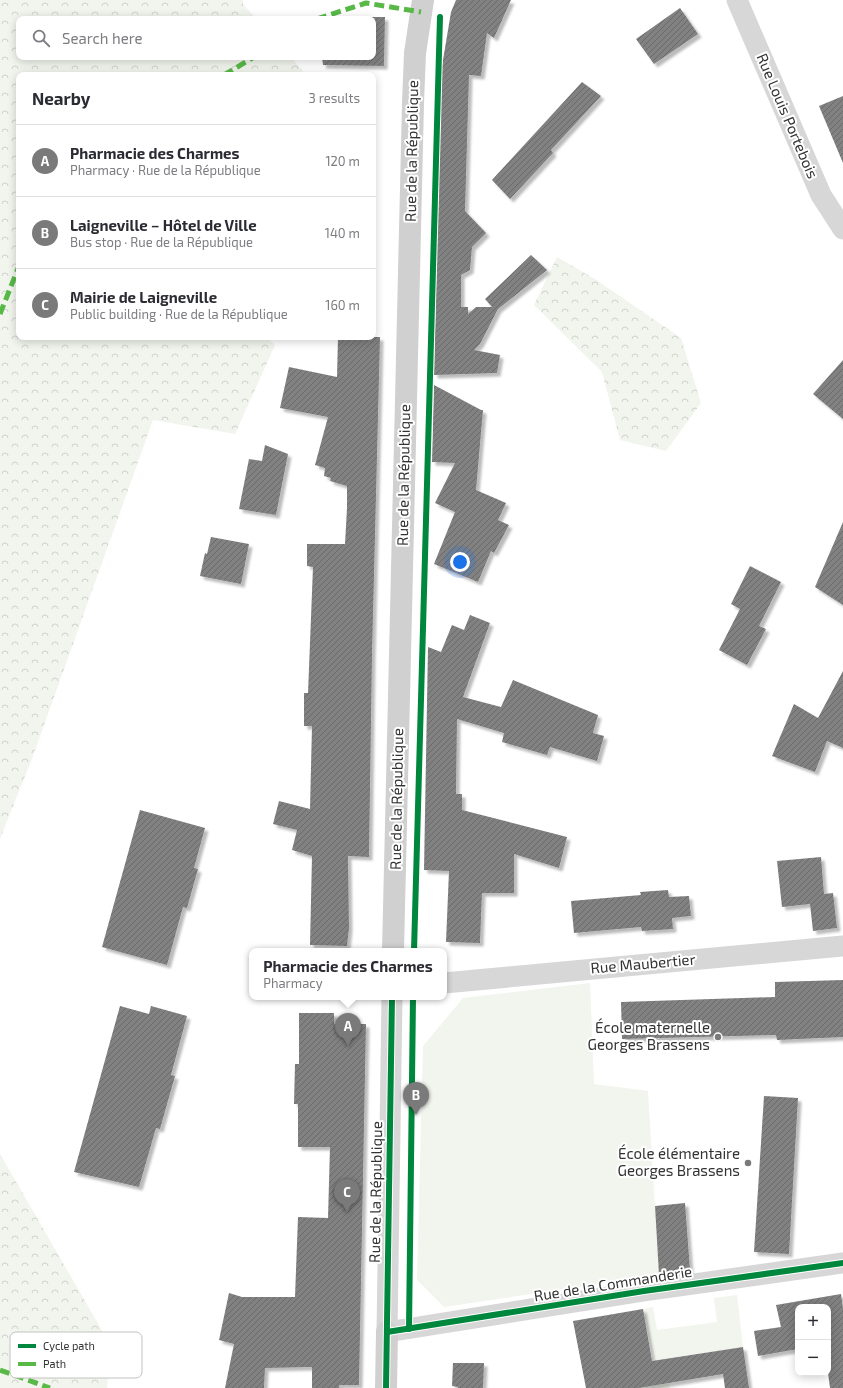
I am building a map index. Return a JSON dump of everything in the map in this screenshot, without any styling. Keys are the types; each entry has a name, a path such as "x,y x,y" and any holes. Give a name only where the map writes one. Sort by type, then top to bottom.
{"main road":[{"name":"Rue de la République","path":"393,948 413,90 415,53 423,0"},
{"name":"Rue de la République","path":"386,1388 387,1332"}],"street":[{"name":"Rue Louis Portebois","path":"737,0 821,195 843,229"},
{"name":"Rue Maubertier","path":"447,983 843,946"},
{"name":"Rue de la République","path":"387,1332 392,1000"},
{"name":"Rue de la Commanderie","path":"387,1332 644,1291 843,1263"}],"green space":[{"path":"0,0 243,0 243,4 253,16 16,16 16,60 294,60 303,71 16,72 16,340 269,340 275,345 235,434 153,420 33,756 0,839"},
{"path":"557,257 595,279 681,338 701,403 666,451 620,440 602,372 534,305"},
{"path":"590,983 594,1084 648,1091 659,1275 444,1307 417,1280 423,1046 463,998"},
{"path":"0,1154 103,1332 10,1332 10,1378 108,1378 107,1388 0,1388"},
{"path":"737,1295 743,1347 665,1359 670,1388 640,1388 656,1385 654,1361 643,1309 653,1307 657,1330 717,1322 714,1298"}],"building":[{"path":"456,0 511,0 494,38 487,33 481,76 469,75 465,211 486,233 472,247 470,270 461,275 461,307 468,307 468,314 476,307 492,307 485,299 531,255 547,270 498,309 480,344 474,350 500,355 497,373 434,375 441,72 451,12"},
{"path":"680,8 698,34 654,64 636,39"},
{"path":"376,17 385,17 384,66 323,65 322,60 376,60"},
{"path":"582,82 601,96 551,150 553,153 510,199 492,180"},
{"path":"843,96 843,163 819,106"},
{"path":"376,337 380,337 372,655 369,857 348,856 349,928 347,946 310,945 312,856 292,850 297,830 273,824 279,801 310,809 312,726 304,726 304,693 308,693 313,567 307,566 307,544 345,544 347,508 347,486 330,481 331,478 324,476 325,468 315,465 328,417 280,408 289,367 337,377 338,340 376,340"},
{"path":"843,360 843,419 813,394"},
{"path":"434,385 483,410 476,490 506,503 498,520 509,525 494,553 491,551 478,582 434,564 455,512 435,503 455,463 432,462"},
{"path":"265,445 288,454 276,515 239,509 249,459 262,461"},
{"path":"843,522 843,605 815,587"},
{"path":"211,537 249,544 241,584 200,576 205,553 207,554"},
{"path":"750,566 781,582 759,626 766,629 747,665 719,650 740,609 731,604"},
{"path":"470,615 490,623 463,697 501,707 513,680 598,715 593,733 604,736 597,761 550,747 547,755 502,742 504,733 457,719 456,794 462,794 462,810 567,837 559,868 514,854 514,893 482,893 480,943 446,942 449,871 424,870 428,647 441,652 452,625 464,630"},
{"path":"843,671 843,748 827,741 815,772 772,756 794,704 818,718"},
{"path":"140,810 205,828 194,868 198,869 187,908 183,907 167,965 102,947"},
{"path":"821,857 824,894 833,893 837,928 813,931 810,904 782,907 777,861"},
{"path":"668,890 669,897 689,896 691,916 672,918 673,929 642,931 641,927 574,933 571,901 641,895 640,892"},
{"path":"843,980 843,1037 777,1040 776,1035 622,1039 621,1002 775,997 775,982"},
{"path":"120,1006 149,1014 151,1006 187,1016 171,1075 175,1076 160,1129 156,1128 139,1187 74,1172"},
{"path":"299,1013 334,1013 334,1024 366,1024 359,1385 339,1385 339,1388 312,1388 312,1367 265,1368 264,1388 225,1388 234,1344 219,1340 229,1293 242,1297 295,1297 298,1217 328,1218 330,1147 298,1147 298,1104 294,1104 295,1064 299,1064"},
{"path":"764,1096 798,1098 789,1254 754,1252"},
{"path":"685,1203 690,1270 659,1275 655,1206"},
{"path":"841,1294 843,1309 843,1388 830,1388 828,1376 831,1376 831,1304 795,1304 795,1350 758,1356 754,1331 781,1327 776,1305"},
{"path":"643,1309 652,1361 743,1347 749,1388 725,1388 723,1374 639,1388 586,1388 573,1321"},
{"path":"453,1363 484,1363 483,1388 458,1388 452,1386"}],"marked path":[{"path":"326,16 366,3 421,12"},
{"path":"229,72 249,60"},
{"path":"0,314 16,274"},
{"path":"0,1370 10,1374"},
{"path":"22,1378 50,1388"}],"cycle path":[{"path":"414,948 440,17"},
{"path":"386,1388 392,1000"},
{"path":"409,1329 413,1000"},
{"path":"387,1332 644,1291 843,1263"}],"place":[{"name":"École maternelle Georges Brassens","path":"718,1037"},
{"name":"Pharmacie des Charmes","path":"348,1046"},
{"name":"Laigneville – Hôtel de Ville","path":"416,1115"},
{"name":"École élémentaire Georges Brassens","path":"748,1163"},
{"name":"Mairie de Laigneville","path":"347,1212"}]}
